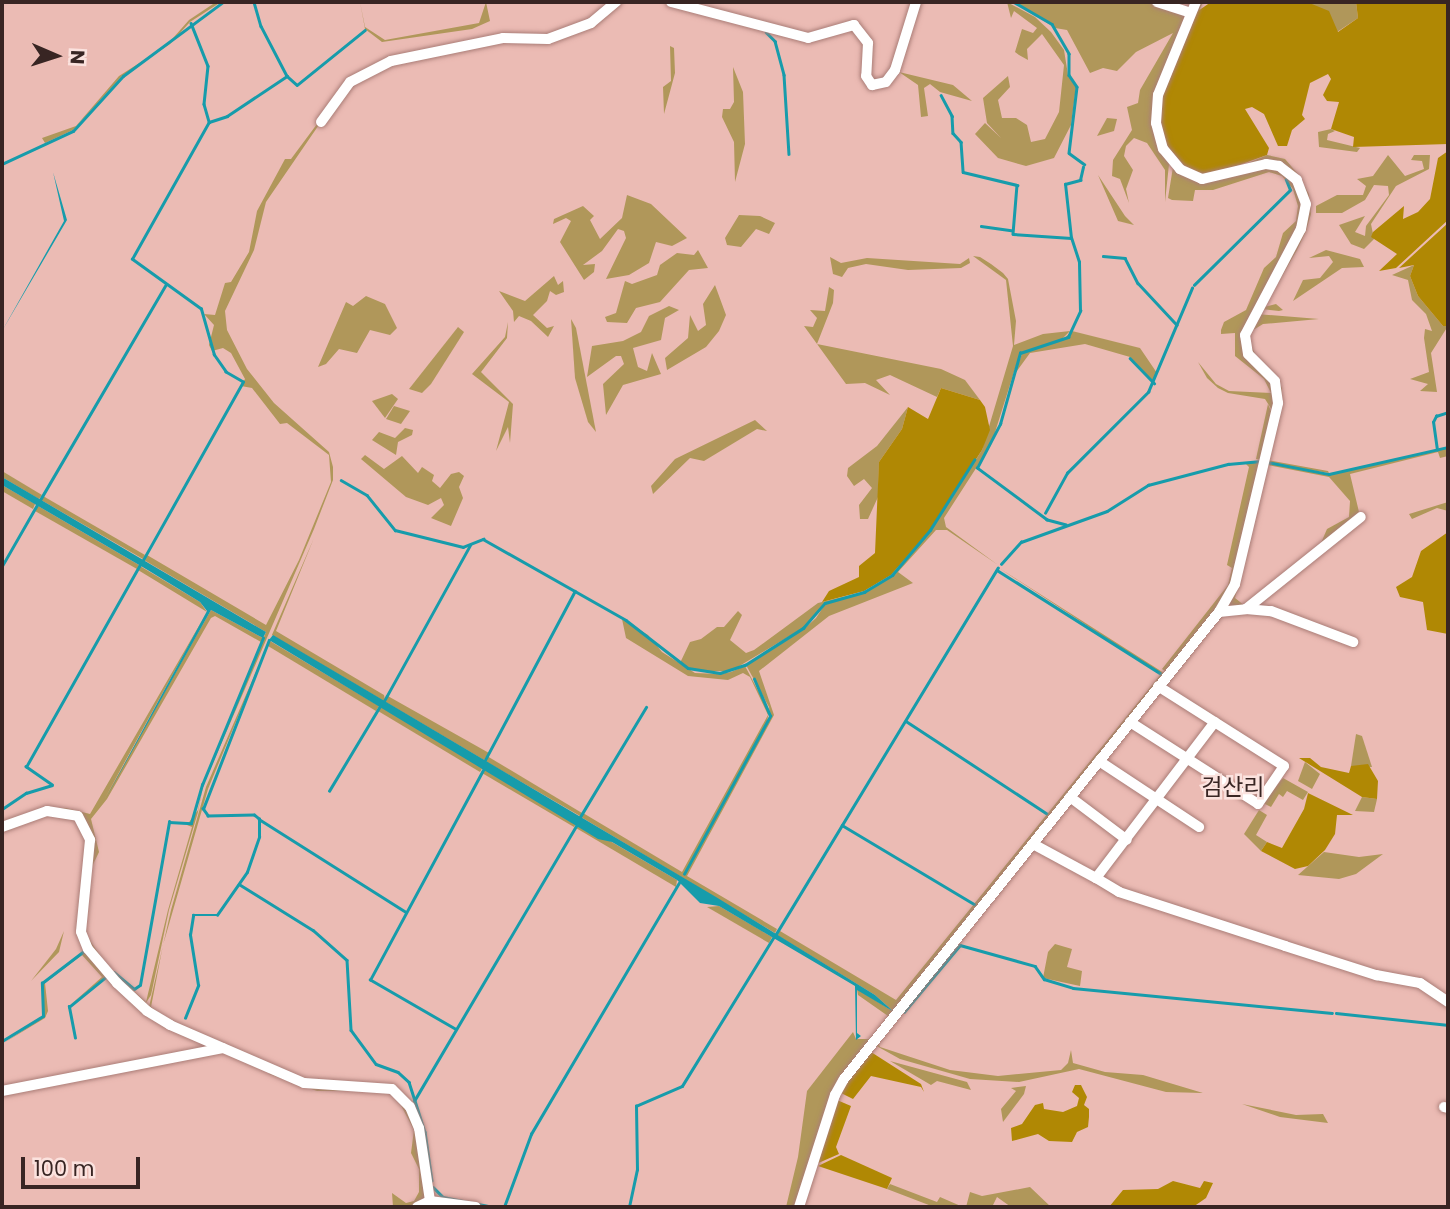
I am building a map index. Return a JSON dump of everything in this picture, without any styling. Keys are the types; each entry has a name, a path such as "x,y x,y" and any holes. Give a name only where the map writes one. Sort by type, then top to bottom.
{"street":[{"path":"321,122 350,82 391,61 503,37 548,39 591,23 615,2"},
{"path":"671,2 808,38 854,26 868,43 866,76 877,85 886,82 895,70 916,2"},
{"path":"1157,2 1190,13"},
{"path":"799,1207 835,1095 844,1079 1219,612 1235,584 1278,403 1275,381 1248,354 1245,335 1301,229 1306,204 1297,180 1279,166 1266,164 1202,180 1180,169 1163,149 1156,123 1157,95 1196,2"},
{"path":"1246,609 1361,517"},
{"path":"1219,612 1246,609 1270,611 1353,642"},
{"path":"1130,722 1258,804 1284,766 1158,686"},
{"path":"1096,878 1158,801 1215,722"},
{"path":"1099,761 1199,827"},
{"path":"1070,797 1127,840"},
{"path":"2,827 54,811 70,812 83,821 90,846 80,920 88,949 147,1011 223,1048 311,1085 378,1085 399,1093 414,1115 423,1142 430,1201"},
{"path":"1033,844 1119,892 1376,975 1420,983 1448,1002"},
{"path":"2,1091 223,1048"},
{"path":"417,1207 430,1201 476,1207"}],"shaded area":[{"path":"216,2 221,2 190,22 170,44 122,76 73,130 45,143 42,138 76,126 119,76 166,46 189,20"},
{"path":"360,2 365,27 385,40 479,23 486,2 490,21 472,29 382,42 365,29"},
{"path":"1007,2 1035,17 1051,32 1064,50 1068,75 1076,87 1071,125 1054,158 1026,166 998,158 975,134 985,123 1001,138 987,123 983,98 1008,76 1010,87 998,100 1002,118 1016,118 1027,125 1031,142 1045,139 1059,112 1064,65 1042,34 1027,49 1028,60 1015,52 1022,29 1033,33 1037,28 1014,11 1011,18"},
{"path":"1015,2 1152,2 1185,14 1165,202 1165,170 1147,143 1134,138 1126,146 1124,156 1133,170 1126,189 1129,203 1120,179 1112,176 1113,160 1132,130 1127,107 1138,103 1140,90 1173,33 1136,52 1117,71 1103,68 1090,73 1067,30 1055,28"},
{"path":"1199,2 1203,2 1162,94 1163,138 1175,158 1194,173 1227,172 1267,155 1285,159 1297,173 1309,194 1311,214 1306,231 1297,250 1264,307 1276,304 1283,310 1262,309 1306,227 1309,201 1299,180 1289,169 1270,162 1216,177 1197,176 1175,161 1159,132 1161,91"},
{"path":"1211,2 1307,2 1329,11 1338,32 1358,18 1356,2 1448,2 1448,144 1353,147 1354,137 1331,129 1339,102 1327,101 1323,95 1331,79 1328,74 1310,83 1302,115 1305,119 1292,130 1287,146 1278,146 1264,114 1252,107 1245,109 1269,148 1267,155 1209,176 1187,169 1168,147 1161,127 1162,94 1195,13"},
{"path":"1356,2 1358,18 1337,32 1323,10 1307,3"},
{"path":"670,46 674,48 675,73 664,114 663,87 671,81"},
{"path":"733,67 743,92 745,144 735,182 734,142 722,117 723,109 730,109 734,102"},
{"path":"899,72 953,85 972,101 940,92 930,84 924,88 928,116 921,117 918,85"},
{"path":"349,81 266,202 254,250 225,311 227,330 247,369 274,403 329,452 333,480 203,786 198,812 169,910 151,995 144,1006 100,961 85,937 81,920 92,846 85,820 75,812 54,809 2,822 46,808 66,808 90,814 207,612 105,798 211,610 263,638 261,642 215,616 211,618 107,799 91,819 99,852 89,873 85,933 109,969 146,1002 168,910 192,827 187,825 198,810 203,785 266,632 144,560 147,555 266,625 299,560 331,482 329,455 287,423 280,424 252,388 241,386 245,379 231,353 223,348 212,351 209,345 214,325 204,314 215,315 225,283 231,282 249,252 257,211 285,159 291,159"},
{"path":"1107,118 1117,119 1114,131 1097,136"},
{"path":"1331,129 1335,131 1328,134 1327,140 1360,148 1357,152 1319,147 1318,132"},
{"path":"1448,151 1448,220 1396,268 1379,271 1397,254 1371,237 1373,232 1404,206 1403,219 1418,212 1430,199 1438,158"},
{"path":"1388,155 1405,176 1424,169 1422,161 1411,160 1414,155 1430,155 1429,169 1396,186 1371,224 1374,239 1364,249 1351,244 1339,225 1365,216 1355,232 1365,236 1366,226 1389,195 1388,186 1374,185 1365,200 1342,213 1316,213 1316,206 1337,195 1363,195 1366,186 1357,179 1373,176"},
{"path":"1173,167 1207,182 1257,168 1279,168 1300,192 1303,217 1244,345 1270,377 1274,413 1265,399 1228,393 1218,388 1207,378 1198,362 1216,384 1229,391 1271,393 1264,379 1235,356 1235,333 1221,334 1221,330 1224,322 1246,310 1264,268 1276,257 1283,233 1296,221 1298,206 1293,189 1282,176 1269,172 1213,190 1195,190 1193,201 1172,200 1168,198"},
{"path":"1098,175 1125,216 1134,225 1118,221"},
{"path":"627,195 651,204 687,238 672,246 656,242 649,263 629,275 606,279 626,238 624,231 618,229 602,251 583,265 595,264 594,272 584,280 560,242 571,221 566,218 553,224 554,219 583,206 594,216 590,220 600,239 622,218"},
{"path":"739,215 760,216 775,223 769,234 756,229 741,247 727,245 725,238"},
{"path":"1448,223 1448,326 1443,326 1418,296 1410,276 1414,265 1399,268"},
{"path":"698,250 708,268 689,270 660,302 636,308 627,323 607,322 605,317 616,313 625,281 632,284 657,275 660,265 677,253 694,255"},
{"path":"1326,250 1360,259 1364,267 1342,268 1293,301 1303,280 1320,278 1333,262 1329,256 1309,258"},
{"path":"973,256 991,264 1008,279 1016,321 1014,345 1043,334 1070,331 1061,340 1020,353 991,445 944,518 946,527 998,565 947,530 936,530 898,572 913,583 829,616 759,671 774,715 687,876 777,929 775,933 581,817 583,813 682,872 768,715 750,677 743,673 728,680 688,676 626,638 622,619 648,635 662,652 695,673 720,674 731,672 745,666 769,711 767,722 684,874 770,717 769,707 746,665 804,629 824,606 803,628 731,671 696,671 680,663 690,642 701,639 717,627 724,627 738,611 742,615 730,640 746,653 754,650 818,603 864,592 892,576 931,531 982,450 1013,346 1006,280"},
{"path":"830,257 841,263 867,258 960,264 969,258 970,263 961,268 908,270 866,264 848,268 842,277 833,274"},
{"path":"1414,265 1410,276 1418,296 1443,326 1448,326 1431,353 1437,392 1420,391 1428,384 1410,379 1429,372 1424,338 1425,329 1432,331 1426,314 1412,300 1408,280 1392,275"},
{"path":"554,276 558,285 563,281 564,292 556,295 550,291 547,301 533,315 547,328 554,326 548,337 531,321 519,316 514,322 513,311 499,291 525,301"},
{"path":"715,285 726,315 719,331 706,347 667,370 665,358 688,338 690,315 698,331 706,325 703,304"},
{"path":"829,287 834,290 833,303 817,344 804,326 813,327 817,318 810,310 825,311"},
{"path":"366,296 385,304 397,328 390,335 370,330 357,353 339,349 326,364 318,367 346,302 353,306"},
{"path":"669,306 679,310 665,318 661,340 633,348 638,367 647,371 652,353 661,374 623,385 606,415 603,384 624,364 621,356 616,356 587,377 592,346 623,341 641,332 649,316"},
{"path":"1256,314 1319,319 1263,324 1250,332 1250,343 1256,356 1276,376 1282,388 1281,405 1267,460 1329,473 1267,463 1329,474 1448,448 1448,456 1440,458 1438,452 1350,474 1359,512 1321,543 1327,529 1349,517 1350,501 1329,477 1267,465 1235,598 1245,606 1235,610 1227,608 1240,574 1280,396 1277,381 1255,358 1248,345 1248,329"},
{"path":"571,319 576,328 596,432 588,422 575,378"},
{"path":"508,322 507,338 481,372 513,404 510,443 508,427 496,451 509,402 472,374 505,337"},
{"path":"458,327 464,332 431,384 422,393 409,389"},
{"path":"1072,331 1140,348 1157,373 1154,382 1130,357 1085,344 1030,353 1014,375 1023,351 1061,341"},
{"path":"817,344 941,369 965,380 980,400 941,388 937,397 890,375 876,380 890,395 865,383 846,384"},
{"path":"941,388 980,400 985,407 990,430 982,450 930,530 891,575 864,591 822,602 829,591 859,577 859,566 875,553 879,462 902,429 908,407 928,419"},
{"path":"392,394 398,399 385,418 372,401"},
{"path":"1268,404 1273,416 1262,460 1256,459"},
{"path":"394,406 410,411 401,424 386,419"},
{"path":"908,407 902,429 879,462 878,497 868,519 860,519 859,505 872,488 864,479 854,486 847,476 848,468 877,446"},
{"path":"755,420 767,431 757,429 704,461 690,458 653,494 651,486 675,459"},
{"path":"405,428 413,430 412,435 398,442 396,455 372,440 379,432 395,438"},
{"path":"365,455 384,469 402,456 418,473 422,467 434,475 432,481 440,488 451,474 459,472 464,476 459,487 463,498 451,526 431,518 444,505 441,498 428,505 406,497 361,459"},
{"path":"1244,462 1261,462 1228,596 1165,671 1162,669 1228,585 1232,568 1227,565 1249,467"},
{"path":"2,471 42,495 39,499 2,477"},
{"path":"2,485 35,504 33,509 2,491"},
{"path":"43,496 145,555 143,559 41,500"},
{"path":"1448,502 1448,511 1437,508 1412,519 1409,514"},
{"path":"38,506 139,565 137,569 35,511"},
{"path":"1448,532 1448,634 1427,630 1423,602 1400,597 1396,587 1412,577 1421,551"},
{"path":"314,538 276,631 384,695 385,700 386,695 489,753 484,760 272,635 208,789 163,944 206,787"},
{"path":"140,566 200,602 207,612 138,570"},
{"path":"999,568 1164,673 843,1079 797,1207 786,1207 798,1157 807,1091 853,1032 856,1039 870,1039 888,1016 858,995 857,989 894,1012 875,995 777,935 780,931 896,1000 1161,674"},
{"path":"270,641 379,706 376,711 268,646"},
{"path":"381,707 483,767 480,772 378,711"},
{"path":"1356,734 1362,736 1372,767 1351,766"},
{"path":"487,756 582,813 580,816 485,761"},
{"path":"1299,758 1310,758 1321,767 1349,773 1351,766 1368,764 1378,781 1377,799 1362,797"},
{"path":"1305,762 1320,774 1312,789 1298,781"},
{"path":"485,768 577,822 574,827 482,773"},
{"path":"1283,778 1308,792 1303,800 1287,791 1283,797 1279,794 1271,807 1263,803"},
{"path":"1308,793 1353,815 1337,815 1335,834 1325,850 1308,866 1295,869 1261,851 1267,842 1282,848 1304,809"},
{"path":"1362,797 1377,799 1374,812 1355,811"},
{"path":"1259,810 1267,815 1256,835 1267,842 1261,851 1244,834"},
{"path":"579,823 677,880 676,887 576,828"},
{"path":"1035,846 878,1042 880,1047 950,1070 998,1076 1061,1070 1068,1063 1071,1050 1073,1063 1105,1072 1143,1075 1203,1093 1166,1092 1079,1069 1019,1082 970,1079 900,1059 873,1044"},
{"path":"1324,852 1359,857 1383,854 1356,874 1339,879 1298,875"},
{"path":"719,906 772,937 769,943 707,907"},
{"path":"64,931 59,952 31,981 56,949"},
{"path":"1055,944 1072,949 1067,967 1082,971 1080,986 1043,978 1048,952"},
{"path":"163,947 151,1007 174,1024 149,1007"},
{"path":"84,951 106,976 68,1007 102,977 82,955 45,983 48,1011 45,1018 2,1044 44,1017 43,983"},
{"path":"871,1052 921,1084 924,1092 921,1087 871,1076 853,1099 839,1092"},
{"path":"890,1061 967,1082 971,1090 937,1081 931,1085"},
{"path":"270,1070 316,1088 379,1086 398,1094 412,1114 422,1144 427,1199 416,1206 393,1207 392,1193 406,1203 414,1201 419,1192 419,1169 411,1153 414,1130 396,1096 385,1091 317,1091 269,1074"},
{"path":"1075,1085 1081,1085 1087,1097 1084,1105 1089,1109 1089,1117 1088,1127 1077,1132 1072,1142 1049,1141 1038,1134 1012,1141 1011,1128 1022,1124 1035,1105 1043,1103 1044,1109 1063,1112 1077,1106 1079,1098 1072,1092"},
{"path":"1026,1086 1024,1094 1003,1122 1001,1109 1016,1091 1011,1088"},
{"path":"837,1100 851,1106 836,1147 839,1154 816,1164"},
{"path":"1242,1104 1296,1115 1323,1114 1328,1123 1280,1117"},
{"path":"841,1155 892,1178 887,1189 818,1166"},
{"path":"1173,1181 1200,1188 1204,1181 1213,1183 1206,1198 1193,1207 1109,1207 1123,1190 1158,1189"},
{"path":"890,1184 937,1202 940,1197 963,1207 934,1207 887,1189"},
{"path":"1030,1187 1051,1207 1011,1207 997,1197 992,1207 966,1207 970,1192 982,1196"}],"water":[{"path":"53,172 67,220 2,331 64,221"},
{"path":"2,477 266,632 263,638 211,610 106,798 207,611 200,602 2,485"},
{"path":"273,635 716,897 875,995 894,1012 857,990 857,1033 861,1036 856,1040 855,986 719,906 700,903 677,880 612,842 598,839 269,640"}],"waterway":[{"path":"2,164 73,131 123,76 223,2"},
{"path":"254,2 261,26 287,76 297,85 365,30"},
{"path":"1014,2 1052,24 1069,54 1069,75 1077,87 1069,153 1084,164"},
{"path":"191,23 208,66 204,104 209,122"},
{"path":"766,32 775,41 784,75 789,154"},
{"path":"143,560 243,382 226,372 214,355 201,309 132,259 209,122 227,116 287,76"},
{"path":"941,95 952,116 953,133 961,142 963,172 1017,185 1013,234 1071,238"},
{"path":"1066,525 1047,520 977,468 1000,424 1020,353 1068,337 1080,311 1079,262 1071,238 1065,184 1080,180 1083,167"},
{"path":"1194,285 1290,190 1286,180"},
{"path":"981,226 1011,230"},
{"path":"1103,256 1125,258 1138,283 1177,325"},
{"path":"40,500 166,284"},
{"path":"1045,513 1067,473 1148,392 1192,288"},
{"path":"1130,358 1154,383"},
{"path":"1437,450 1433,422 1436,416 1448,412"},
{"path":"1267,462 1329,474 1448,447"},
{"path":"341,480 367,495 395,530 463,547 483,539 626,620 688,668 720,673 745,665 803,628 825,603 864,592 892,575 930,530 974,460"},
{"path":"1001,564 1021,542 1107,511 1148,485 1228,464 1261,461"},
{"path":"2,566 37,505"},
{"path":"384,701 470,545"},
{"path":"2,809 26,793 52,785 26,767 140,565"},
{"path":"776,934 998,568"},
{"path":"997,570 1160,673"},
{"path":"485,760 575,591"},
{"path":"114,972 134,989 140,985 169,822 191,823 202,785 263,638"},
{"path":"185,1018 198,985 190,935 193,915 217,915 247,872 259,837 259,819 254,815 208,816 203,809 269,640"},
{"path":"684,874 770,716 754,679"},
{"path":"329,791 380,706"},
{"path":"580,817 646,707"},
{"path":"906,721 1046,813"},
{"path":"455,1029 370,980 484,768"},
{"path":"259,819 406,912"},
{"path":"414,1101 578,823"},
{"path":"842,825 974,904"},
{"path":"504,1207 531,1134 679,883"},
{"path":"239,884 313,930 347,960 351,1030 376,1064 398,1072 409,1082 425,1132 432,1181"},
{"path":"629,1207 637,1170 636,1106 682,1086 773,938"},
{"path":"904,1012 960,945 1035,966 1044,979 1073,988 1332,1013"},
{"path":"2,1041 43,1016 42,983 84,951"},
{"path":"75,1038 69,1007 107,976"},
{"path":"1336,1013 1448,1025"},
{"path":"433,1187 443,1197 494,1207"}],"district":[{"name":"검산리","path":"1233,787"}]}
